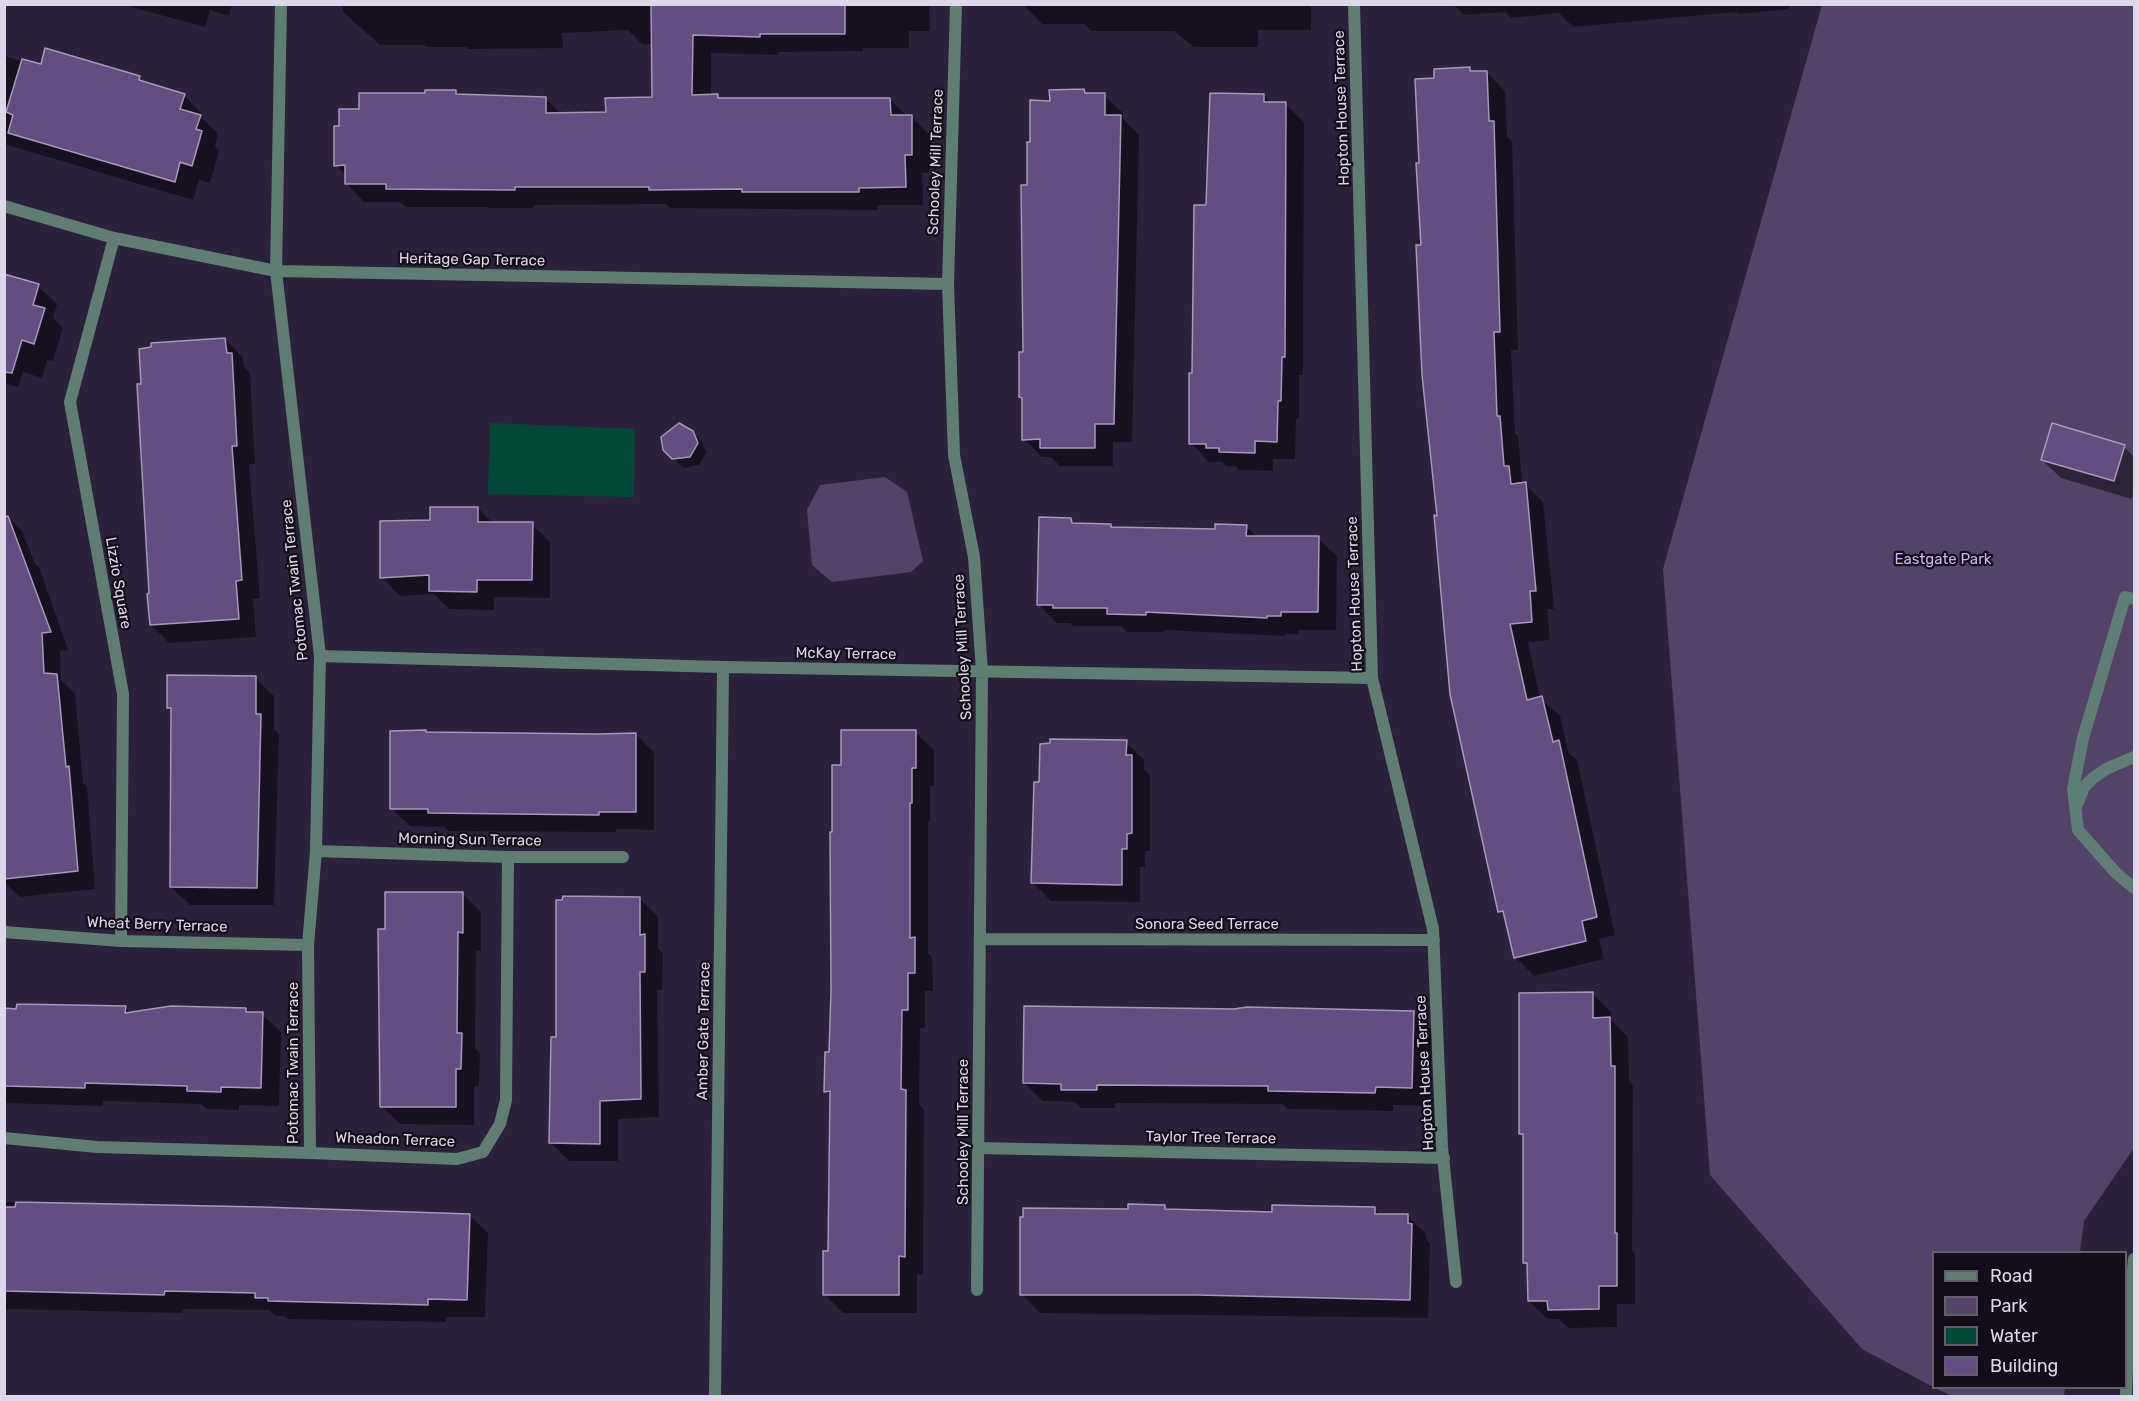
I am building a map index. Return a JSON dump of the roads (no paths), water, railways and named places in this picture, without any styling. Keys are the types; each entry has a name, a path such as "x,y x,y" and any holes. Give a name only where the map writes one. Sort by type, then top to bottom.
{"street":[{"name":"Potomac Twain Terrace","path":"281,4 276,272 320,656 316,850 308,945 310,1153"},
{"name":"Schooley Mill Terrace","path":"956,4 948,284 954,455 974,557 982,671 977,1290"},
{"name":"Hopton House Terrace","path":"1354,4 1372,678 1433,929 1444,1158 1456,1282"},
{"name":"Heritage Gap Terrace","path":"4,206 114,238 276,272 948,284"},
{"name":"Lizzio Square","path":"114,238 70,402 123,694 121,941"},
{"path":"2134,599 2125,597 2095,696 2075,770 2073,789 2078,831 2116,873 2134,888"},
{"name":"McKay Terrace","path":"320,656 723,667 1372,678"},
{"name":"Amber Gate Terrace","path":"715,1396 723,667"},
{"path":"2074,811 2084,787 2093,778 2106,769 2134,757"},
{"name":"Morning Sun Terrace","path":"316,850 508,857 623,857"},
{"name":"Wheadon Terrace","path":"4,1138 97,1148 457,1159 483,1152 500,1124 506,1100 508,857"},
{"name":"Wheat Berry Terrace","path":"4,932 121,941 308,945"},
{"name":"Sonora Seed Terrace","path":"980,939 1434,940"},
{"name":"Taylor Tree Terrace","path":"979,1148 1444,1158"},
{"path":"2127,1367 2129,1308 2134,1259"}],"water":[{"path":"490,423 635,429 634,497 488,494"}],"park label":[{"name":"Eastgate Park","path":"1943,560"}]}
